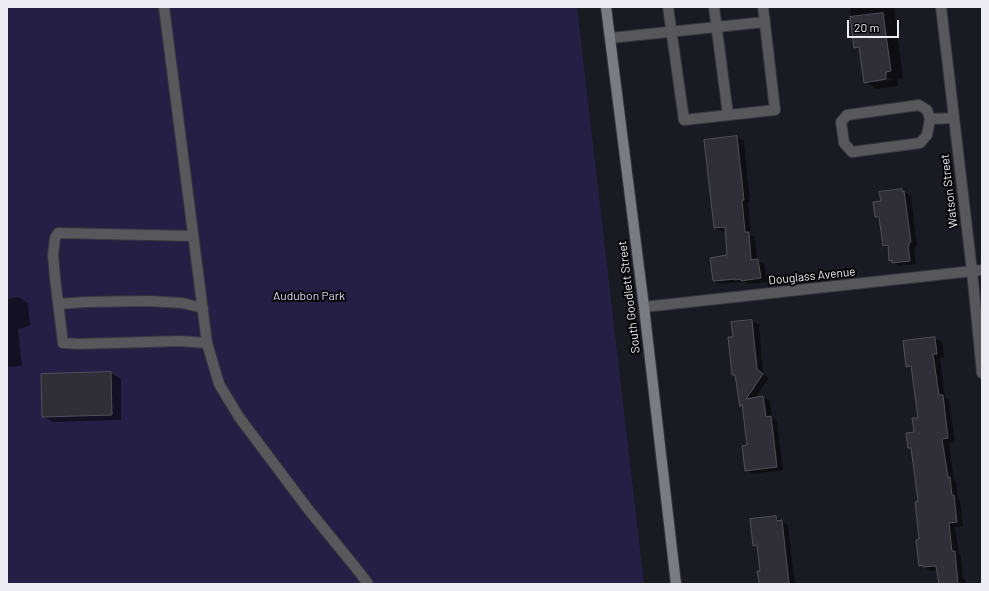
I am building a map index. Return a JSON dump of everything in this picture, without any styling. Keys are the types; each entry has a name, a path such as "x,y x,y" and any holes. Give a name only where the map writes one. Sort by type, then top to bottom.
{"main road":[{"name":"South Goodlett Street","path":"606,7 644,307 676,584"}],"street":[{"path":"164,7 207,343 218,384 239,417 308,509 368,584"},
{"path":"668,7 684,120 775,110 763,7"},
{"path":"714,7 728,115"},
{"name":"Watson Street","path":"941,7 954,118 977,270 982,373"},
{"path":"610,38 765,22"},
{"path":"919,105 927,110 930,119 928,135 920,143 852,152 844,143 841,122 847,115 919,105"},
{"path":"930,119 954,118"},
{"path":"193,236 58,233 55,238 53,255 63,343 180,341 207,343"},
{"name":"Douglass Avenue","path":"644,307 977,270"},
{"path":"58,304 149,300 182,303 203,308"}],"green space":[{"name":"Audubon Park","path":"7,7 577,7 644,584 7,584"}],"building":[{"path":"883,13 891,71 886,72 886,79 864,83 859,47 854,48 850,17"},
{"path":"737,136 744,200 742,200 745,232 749,232 751,260 758,259 761,278 741,281 741,279 735,279 713,281 710,258 727,255 725,227 714,228 704,140"},
{"path":"902,189 902,192 904,191 911,242 908,246 910,261 892,263 892,260 889,261 888,245 883,246 879,217 875,217 873,202 881,201 879,192"},
{"path":"752,320 757,369 763,374 746,399 763,396 766,417 771,416 777,467 745,471 742,446 747,445 742,404 740,407 735,375 732,375 728,337 733,337 731,322"},
{"path":"935,337 937,354 933,354 939,395 943,395 948,438 942,439 948,477 950,477 952,495 954,495 957,522 949,523 952,551 955,551 958,584 939,584 936,566 919,566 916,540 919,539 915,502 918,501 911,448 908,448 906,433 914,432 912,418 918,418 911,366 906,367 903,341"},
{"path":"111,372 112,415 42,417 41,374"},
{"path":"776,516 777,521 782,520 789,583 759,584 757,571 760,571 757,545 753,546 750,519"}]}
